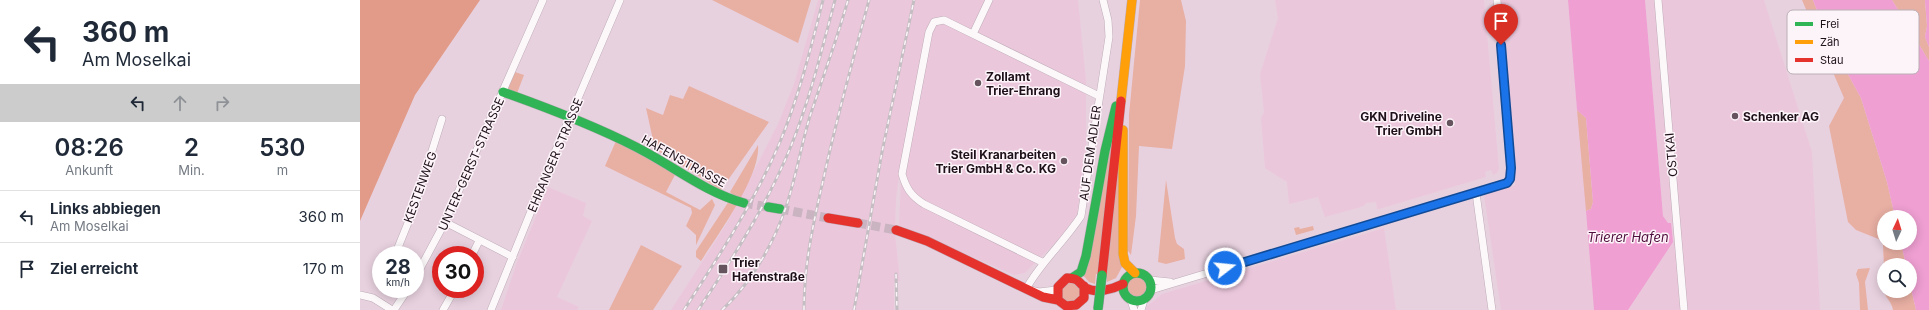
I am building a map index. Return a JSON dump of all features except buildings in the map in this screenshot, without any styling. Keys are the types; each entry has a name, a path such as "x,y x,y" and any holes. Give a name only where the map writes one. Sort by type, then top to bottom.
{"main road":[{"path":"1098,309 1132,0"},
{"path":"1058,300 1056,290 1062,281 1072,278 1081,272 1086,256 1110,124 1123,85"},
{"name":"HAFENSTRASSE","path":"503,92 571,117 655,157 721,197 744,203"},
{"path":"1121,97 1124,143 1123,254 1125,262 1135,273"},
{"path":"768,207 780,209"},
{"path":"828,218 858,223"},
{"path":"896,230 927,241 1042,296 1058,300 1068,308 1076,305 1088,296 1110,293 1137,302 1144,300 1151,290 1150,280 1143,274 1135,273 1127,277 1123,284 1100,289 1092,289 1084,286 1077,279 1072,278"},
{"path":"1123,284 1128,298"},
{"path":"1084,286 1084,298"}],"street":[{"name":"UNTER-GERST-STRASSE","path":"424,257 445,222 544,0"},
{"name":"EHRANGER STRASSE","path":"491,310 620,0"},
{"path":"972,34 989,0"},
{"name":"AUF DEM ADLER","path":"1026,289 1033,276 1069,236 1081,216 1108,37 1108,20 1103,0"},
{"path":"1151,290 1504,185 1510,179 1511,168 1497,0"},
{"name":"OSTKAI","path":"1658,0 1684,310"},
{"path":"1044,263 924,204 914,198 905,187 902,174 931,26 934,22 944,20 1099,96"},
{"name":"KESTENWEG","path":"398,246 414,208 442,119"},
{"path":"1476,193 1492,310"},
{"path":"445,222 479,241 513,257"},
{"path":"476,246 479,241"},
{"path":"1150,280 1174,283"},
{"path":"1026,289 1039,292 1056,290"},
{"path":"360,295 373,298 393,310 402,298"},
{"path":"443,310 450,298"},
{"path":"1128,298 1134,310"},
{"path":"1141,310 1144,300"}],"shaded area":[{"path":"360,0 480,0 415,95 360,221"},
{"path":"712,0 811,0 798,43"},
{"path":"818,0 1078,0 1086,81 1086,149 1077,215 1058,240 1025,273 1014,275 899,225 902,156 896,198 895,234 900,281 894,282 894,310 671,310 727,223 778,124 794,84"},
{"path":"1140,0 1181,0 1186,21 1185,66 1172,149 1139,146 1136,216 1131,255 1128,251 1129,115"},
{"path":"1275,0 1484,0 1499,169 1497,173 1493,175 1491,170 1485,172 1486,177 1379,209 1377,209 1376,202 1366,203 1361,207 1325,217 1318,197 1289,204 1287,182 1265,168 1261,118 1264,112 1260,74 1278,18"},
{"path":"1501,0 1568,0 1577,110 1586,118 1586,211 1594,310 1501,310 1484,195 1515,185"},
{"path":"1645,0 1764,0 1812,152 1820,310 1628,310 1673,242 1668,223 1663,216"},
{"path":"1802,0 1813,0 1817,10 1806,10"},
{"path":"1892,0 1925,0 1927,26 1925,37 1929,47 1929,61 1919,45 1919,10 1898,10"},
{"path":"515,72 524,75 516,96 508,88"},
{"path":"1834,74 1848,74 1861,98 1887,182 1893,210 1877,210 1877,238 1856,230 1848,222 1829,126 1844,98"},
{"path":"689,86 769,122 721,190 655,149 646,108 663,115 670,95 683,99"},
{"path":"1577,110 1586,118 1593,202 1591,209 1586,211"},
{"path":"1114,128 1098,274 1096,274 1095,284 1089,282 1082,274"},
{"path":"1120,139 1122,267 1116,278 1107,282 1106,274"},
{"path":"616,141 676,173 666,192 700,210 712,199 715,205 696,245 696,235 686,226 692,213 691,208 605,166"},
{"path":"758,145 757,158 746,188 701,261 696,257 696,251 733,195 730,192"},
{"path":"1166,180 1175,238 1177,244 1184,249 1185,259 1166,264 1158,262"},
{"path":"548,187 586,203 583,216 592,221 557,297 579,307 577,310 501,310 516,265"},
{"path":"1313,226 1314,230 1296,235 1294,228 1299,227 1300,229"},
{"path":"1384,228 1396,310 1146,310 1146,307 1162,294"},
{"path":"641,245 682,266 653,310 609,310"},
{"path":"1883,250 1903,250 1904,258 1884,258"},
{"path":"1870,268 1865,282 1868,310 1860,310 1859,283 1856,274 1858,269"},
{"path":"1137,276 1145,279 1148,287 1145,295 1137,298 1129,295 1126,287 1129,279"},
{"path":"1067,283 1075,283 1082,293 1073,303 1062,299 1060,290"},
{"path":"1887,298 1913,298 1916,310 1893,310"}],"water":[{"name":"Trierer Hafen","path":"1568,0 1645,0 1663,216 1668,223 1671,223 1673,242 1628,310 1594,310 1586,211 1591,209 1593,202 1586,118 1577,110"},
{"path":"1813,0 1892,0 1898,10 1817,10"},
{"path":"1925,0 1929,0 1929,47 1925,37 1927,26"},
{"path":"1919,45 1929,61 1929,310 1916,310 1913,298 1917,298 1917,258 1904,258 1903,250 1917,250 1917,210 1893,210 1887,182 1861,98 1848,74 1919,74"}],"tunnel":[{"path":"744,203 768,207"},
{"path":"780,209 828,218"},
{"path":"858,223 896,230"}],"railway":[{"path":"684,310 748,207 780,142 799,90 823,0"},
{"path":"698,310 749,231 782,168 804,110 835,0"},
{"path":"722,310 752,276 768,249 781,221 793,184 810,116 835,44 848,0"},
{"path":"804,310 807,261 816,213 839,113 869,0"},
{"path":"854,310 882,152 914,0"},
{"path":"896,274 897,310"}],"traffic: fast":[{"path":"503,92 603,131 649,154 688,178 715,192 744,203"},
{"path":"1072,278 1081,272 1086,256 1105,151 1116,106"},
{"path":"768,207 780,209"},
{"path":"1137,273 1147,277 1151,287 1147,297 1137,301 1127,297 1123,287 1127,277 1137,273"},
{"path":"1098,309 1102,275"}],"traffic: slow":[{"path":"1121,101 1132,0"},
{"path":"1123,130 1123,254 1125,263 1135,273"}],"traffic: jam":[{"path":"1102,275 1121,101"},
{"path":"828,218 858,223"},
{"path":"896,230 927,241 1043,297 1058,300"},
{"path":"1084,286 1084,298 1076,305 1066,306 1058,300 1058,287 1067,278 1077,280 1083,286 1086,288 1095,291 1110,289 1123,284"}],"place":[{"name":"Zollamt Trier-Ehrang","path":"978,83"},
{"name":"Schenker AG","path":"1735,116"},
{"name":"GKN Driveline Trier GmbH","path":"1450,123"},
{"name":"Steil Kranarbeiten Trier GmbH & Co. KG","path":"1064,161"},
{"name":"Trier Hafenstraße","path":"723,269"}],"route":[{"path":"1225,268 1507,183 1510,179 1511,168 1501,45"}]}
